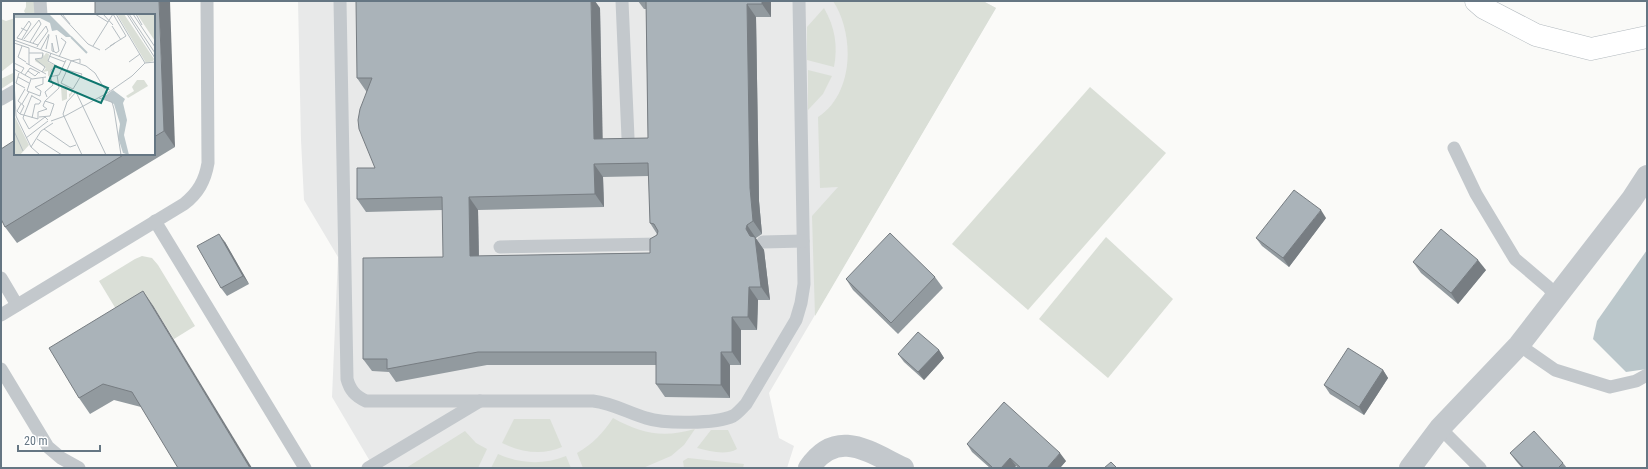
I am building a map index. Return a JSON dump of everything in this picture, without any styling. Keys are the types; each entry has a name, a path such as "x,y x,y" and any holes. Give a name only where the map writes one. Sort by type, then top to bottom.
{"street":[{"path":"1476,1 1484,8 1536,35 1591,49 1647,37"},
{"path":"1410,468 1440,428 1519,345 1632,199 1647,176"},
{"path":"809,468 823,452 832,447 845,445 862,449 903,468"}],"lane":[{"path":"40,1 41,14"},
{"path":"1,315 155,221 193,196 200,188 207,171 208,163 207,1"},
{"path":"340,1 347,378 349,386 358,397 366,401 599,401 647,418 667,421 711,421 734,415 746,404 796,320 802,302 804,284 799,1"},
{"path":"622,1 628,138"},
{"path":"1,99 14,91"},
{"path":"1454,148 1476,194 1515,259 1548,287 1556,297"},
{"path":"155,221 305,468"},
{"path":"763,242 803,242"},
{"path":"500,247 659,244"},
{"path":"1,278 17,305"},
{"path":"1519,345 1555,370 1610,387 1636,381 1647,375"},
{"path":"1,369 48,447 61,458 79,468"},
{"path":"368,468 480,401"},
{"path":"1440,428 1480,468"}],"shaded area":[{"path":"26,1 35,1 35,14 26,14 24,11"},
{"path":"298,1 983,1 996,8 769,393 779,438 794,446 787,468 374,468 332,397 338,257 304,200"},
{"path":"833,1 983,1 996,8 815,316 812,216 838,187 820,188 818,117 830,107 839,94 847,63 845,30"},
{"path":"824,8 831,22 835,37 836,52 834,67 807,60 807,27"},
{"path":"14,18 14,62 1,72 1,19 6,21"},
{"path":"808,70 832,76 823,94 808,110"},
{"path":"14,72 14,81 1,89 1,79"},
{"path":"1090,87 1166,153 1028,310 952,244"},
{"path":"1106,237 1173,299 1108,378 1039,319"},
{"path":"1647,250 1647,369 1626,372 1593,339 1597,321"},
{"path":"142,256 152,258 158,265 195,326 174,339 154,307 125,324 99,281"},
{"path":"613,418 634,428 653,433 663,434 695,429 684,445 671,456 643,468 583,468 577,453 597,438"},
{"path":"514,419 550,419 562,447 554,450 532,452 517,449 502,443"},
{"path":"711,430 728,430 737,449 722,453 697,448"},
{"path":"465,431 476,443 487,449 478,468 406,468"},
{"path":"498,454 515,460 532,462 549,461 566,456 571,468 491,468"},
{"path":"688,458 744,464 743,468 684,468 683,461"}],"building":[{"path":"95,1 159,1 164,131 155,136 155,14 95,14"},
{"path":"356,1 591,1 594,139 648,138 646,1 762,1 762,4 747,4 750,188 753,221 747,225 746,229 750,236 755,237 761,287 749,287 748,317 732,317 732,352 721,352 721,385 656,384 656,352 478,352 387,369 387,359 363,359 363,258 443,257 442,197 357,199 357,168 375,168 359,129 358,120 360,109 372,78 357,78","holes":["648,163 650,223 654,224 658,231 657,235 650,239 650,253 470,256 469,197 595,194 594,164"]},
{"path":"14,141 14,155 123,155 5,227 1,219 1,149"},
{"path":"1294,190 1321,210 1283,258 1256,238"},
{"path":"1441,229 1478,260 1451,293 1413,262"},
{"path":"890,233 935,277 891,323 846,279"},
{"path":"219,234 243,276 221,288 197,246"},
{"path":"143,291 250,468 178,468 132,392 103,384 79,398 49,348"},
{"path":"918,332 939,350 918,372 898,354"},
{"path":"1348,348 1383,370 1359,407 1324,385"},
{"path":"1004,402 1060,453 1047,468 1021,468 1010,458 1001,468 993,468 967,444"},
{"path":"1534,431 1563,463 1558,468 1524,468 1510,453"},
{"path":"1111,462 1117,468 1104,468"}]}
